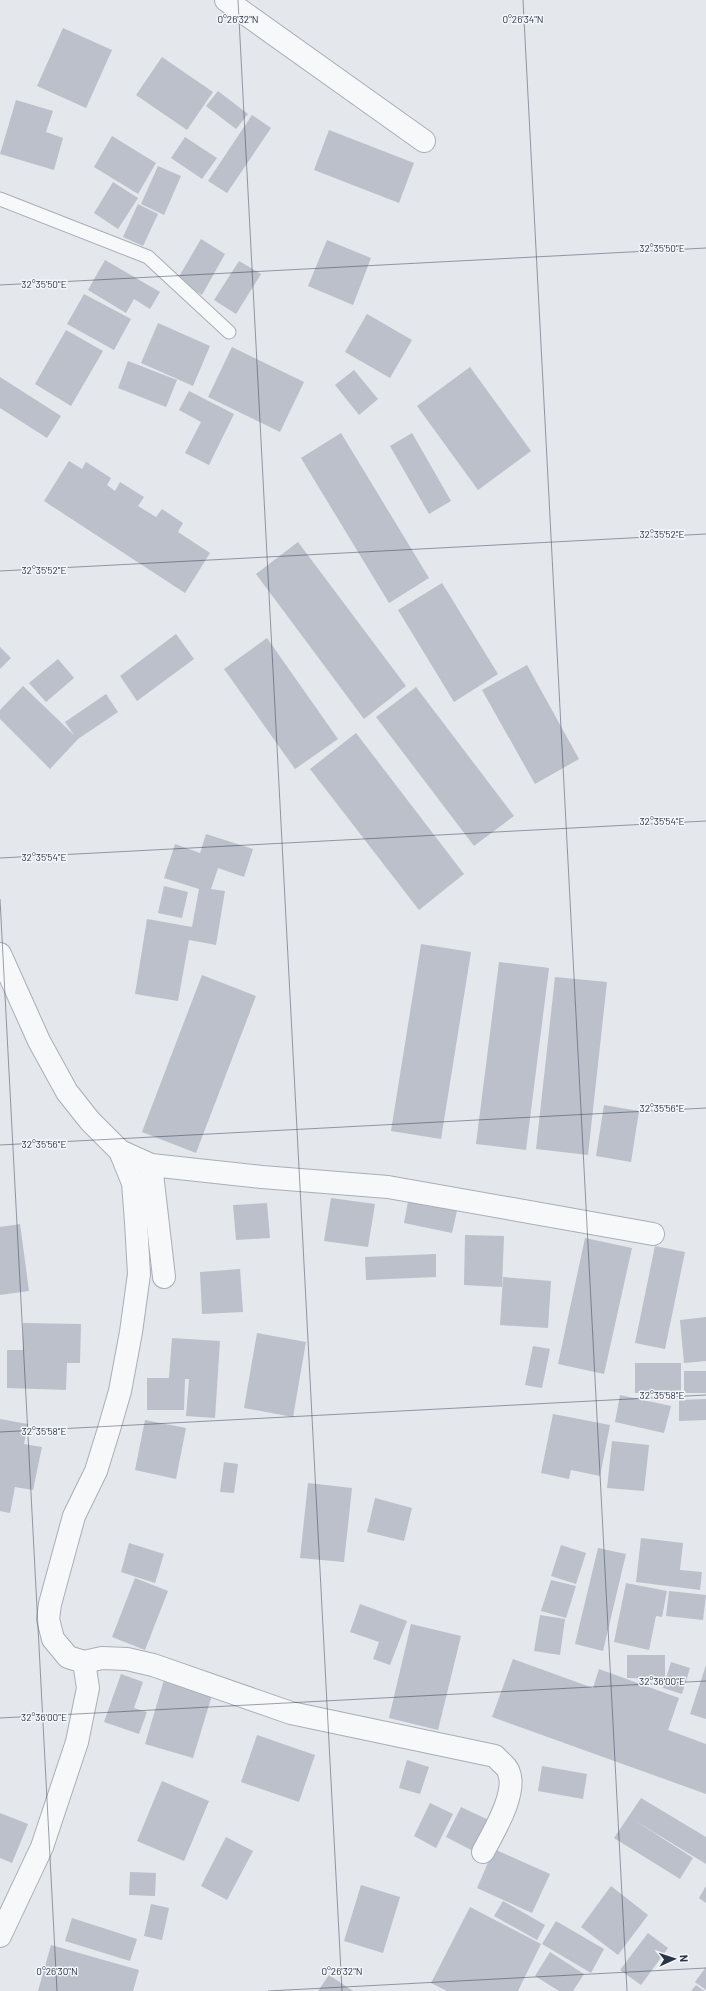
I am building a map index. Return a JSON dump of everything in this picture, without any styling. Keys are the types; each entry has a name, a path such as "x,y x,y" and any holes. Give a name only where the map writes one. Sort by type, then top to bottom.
{"street":[{"path":"226,0 424,142"},
{"path":"0,954 39,1041 67,1092 90,1121 120,1152 134,1183 139,1274 131,1332 116,1406 96,1471 74,1516 52,1597 48,1619 53,1639 68,1657 84,1662 102,1658 127,1660 153,1665 292,1713 495,1756 509,1772 510,1790 502,1814 483,1852"},
{"path":"120,1152 151,1165 262,1177 388,1187 653,1234"},
{"path":"151,1165 164,1277"},
{"path":"0,1936 42,1847 77,1742 88,1688 84,1662"}],"lane":[{"path":"0,200 148,257 229,332"}],"building":[{"path":"63,28 112,50 86,108 37,86"},
{"path":"162,57 213,92 187,130 136,95"},
{"path":"218,91 248,114 236,129 206,106"},
{"path":"16,100 53,111 46,132 63,138 54,170 0,154"},
{"path":"252,115 271,128 227,193 208,181"},
{"path":"329,130 414,163 399,203 314,170"},
{"path":"112,136 156,163 138,194 94,167"},
{"path":"185,137 217,158 202,179 171,158"},
{"path":"158,166 181,176 164,215 141,204"},
{"path":"113,182 138,198 118,229 94,213"},
{"path":"138,204 158,214 143,246 123,237"},
{"path":"201,239 225,254 202,295 177,280"},
{"path":"327,240 371,258 353,305 308,286"},
{"path":"105,260 160,292 150,309 134,299 126,313 88,290"},
{"path":"239,261 261,274 236,314 214,300"},
{"path":"84,294 131,319 114,350 67,324"},
{"path":"367,314 412,340 390,378 345,352"},
{"path":"158,323 210,346 193,386 141,363"},
{"path":"66,330 103,351 71,406 35,384"},
{"path":"232,347 304,382 280,432 208,397"},
{"path":"128,361 177,380 166,407 118,388"},
{"path":"470,367 531,451 478,490 417,406"},
{"path":"354,370 378,399 359,415 335,385"},
{"path":"0,377 61,416 47,438 0,408"},
{"path":"189,391 234,414 209,465 185,453 201,422 179,410"},
{"path":"341,433 429,578 389,603 301,458"},
{"path":"412,433 451,501 429,514 390,446"},
{"path":"69,461 82,469 86,462 111,478 107,485 115,491 120,482 144,497 138,506 156,517 162,509 183,523 178,532 210,553 185,593 44,501"},
{"path":"298,542 406,686 364,719 256,574"},
{"path":"442,583 498,674 454,702 398,610"},
{"path":"176,634 194,659 137,701 120,676"},
{"path":"267,638 338,739 295,769 224,669"},
{"path":"0,647 11,658 0,669"},
{"path":"58,659 74,678 46,702 29,683"},
{"path":"527,665 579,759 535,784 482,690"},
{"path":"23,686 74,735 65,722 106,694 118,712 78,739 50,769 0,719 0,710"},
{"path":"416,687 514,816 474,846 376,717"},
{"path":"356,733 464,874 419,910 310,769"},
{"path":"206,834 253,849 244,877 218,868 211,889 225,891 216,945 189,940 178,1001 135,994 147,919 192,927 199,889 164,878 175,844 200,853"},
{"path":"164,886 188,892 182,918 158,913"},
{"path":"421,944 471,952 441,1139 391,1131"},
{"path":"499,962 549,968 526,1150 476,1144"},
{"path":"202,975 256,996 196,1153 142,1132"},
{"path":"555,977 607,982 588,1155 536,1149"},
{"path":"604,1105 639,1111 631,1162 596,1156"},
{"path":"409,1196 458,1206 452,1233 404,1223"},
{"path":"331,1198 375,1204 368,1247 324,1241"},
{"path":"267,1203 270,1238 236,1240 233,1205"},
{"path":"20,1224 29,1291 0,1295 0,1227"},
{"path":"465,1235 504,1236 502,1287 464,1285"},
{"path":"585,1238 632,1248 604,1374 558,1364"},
{"path":"655,1246 685,1252 665,1349 635,1343"},
{"path":"436,1254 436,1277 366,1280 365,1257"},
{"path":"240,1269 243,1312 202,1314 200,1272"},
{"path":"503,1277 551,1281 548,1328 500,1325"},
{"path":"706,1317 706,1361 684,1363 680,1320"},
{"path":"23,1323 81,1324 80,1363 67,1363 66,1390 7,1388 7,1350 23,1350"},
{"path":"257,1333 306,1342 293,1417 244,1408"},
{"path":"172,1338 220,1341 215,1418 186,1416 189,1379 185,1379 184,1410 147,1410 147,1378 169,1378"},
{"path":"533,1346 550,1349 542,1388 525,1385"},
{"path":"635,1363 681,1363 681,1393 635,1393"},
{"path":"684,1371 706,1371 706,1393 684,1393"},
{"path":"620,1395 671,1406 664,1433 615,1422"},
{"path":"706,1399 706,1420 679,1421 679,1400"},
{"path":"553,1414 610,1425 600,1476 571,1470 569,1479 541,1473"},
{"path":"0,1419 28,1424 24,1444 42,1447 33,1490 15,1487 10,1513 0,1511"},
{"path":"145,1420 186,1428 176,1479 135,1470"},
{"path":"612,1441 649,1445 644,1491 607,1488"},
{"path":"224,1462 238,1464 234,1493 220,1492"},
{"path":"308,1483 352,1488 344,1562 300,1558"},
{"path":"375,1498 412,1508 404,1541 367,1532"},
{"path":"641,1538 683,1543 680,1570 702,1572 700,1590 636,1582"},
{"path":"129,1543 164,1554 155,1583 121,1572"},
{"path":"561,1545 586,1553 576,1584 551,1576"},
{"path":"598,1548 626,1554 603,1651 575,1644"},
{"path":"135,1578 168,1591 145,1650 112,1637"},
{"path":"551,1580 576,1586 566,1618 541,1611"},
{"path":"626,1583 667,1591 662,1617 656,1616 649,1650 614,1642"},
{"path":"669,1591 706,1595 703,1620 666,1616"},
{"path":"360,1604 407,1621 390,1665 373,1659 379,1642 350,1632"},
{"path":"540,1615 565,1619 560,1655 534,1651"},
{"path":"411,1624 461,1636 438,1730 389,1718"},
{"path":"627,1655 665,1655 665,1679 627,1678"},
{"path":"513,1659 593,1688 599,1669 679,1698 668,1730 706,1744 706,1794 492,1717"},
{"path":"671,1662 690,1668 682,1694 663,1688"},
{"path":"706,1665 706,1719 690,1714"},
{"path":"121,1674 143,1682 134,1708 147,1712 139,1734 104,1722"},
{"path":"164,1680 212,1695 193,1758 145,1744"},
{"path":"257,1735 315,1755 299,1802 241,1782"},
{"path":"407,1760 429,1767 420,1794 399,1788"},
{"path":"542,1766 587,1774 583,1799 538,1791"},
{"path":"162,1781 209,1801 184,1861 137,1841"},
{"path":"641,1798 706,1837 706,1864 634,1820 693,1858 680,1879 614,1838"},
{"path":"430,1803 453,1814 436,1848 414,1836"},
{"path":"461,1807 495,1823 479,1854 446,1837"},
{"path":"0,1813 28,1824 12,1863 0,1858"},
{"path":"226,1837 253,1851 227,1900 201,1886"},
{"path":"494,1849 550,1874 532,1913 477,1888"},
{"path":"130,1872 156,1873 155,1896 129,1895"},
{"path":"361,1885 400,1897 383,1953 344,1941"},
{"path":"611,1886 648,1915 618,1955 581,1927"},
{"path":"706,1886 706,1903 699,1898"},
{"path":"503,1901 545,1925 537,1940 494,1916"},
{"path":"151,1904 169,1908 162,1940 144,1936"},
{"path":"470,1907 541,1944 518,1991 447,1991 431,1983"},
{"path":"72,1918 137,1939 130,1961 65,1941"},
{"path":"556,1921 604,1949 591,1973 542,1944"},
{"path":"648,1933 668,1948 641,1985 620,1970"},
{"path":"51,1945 139,1970 133,1991 38,1991"},
{"path":"550,1952 584,1974 573,1991 559,1991 535,1976"},
{"path":"706,1967 706,1990 695,1982"},
{"path":"329,1975 353,1991 318,1991"},
{"path":"696,1985 704,1991 691,1991"}]}
